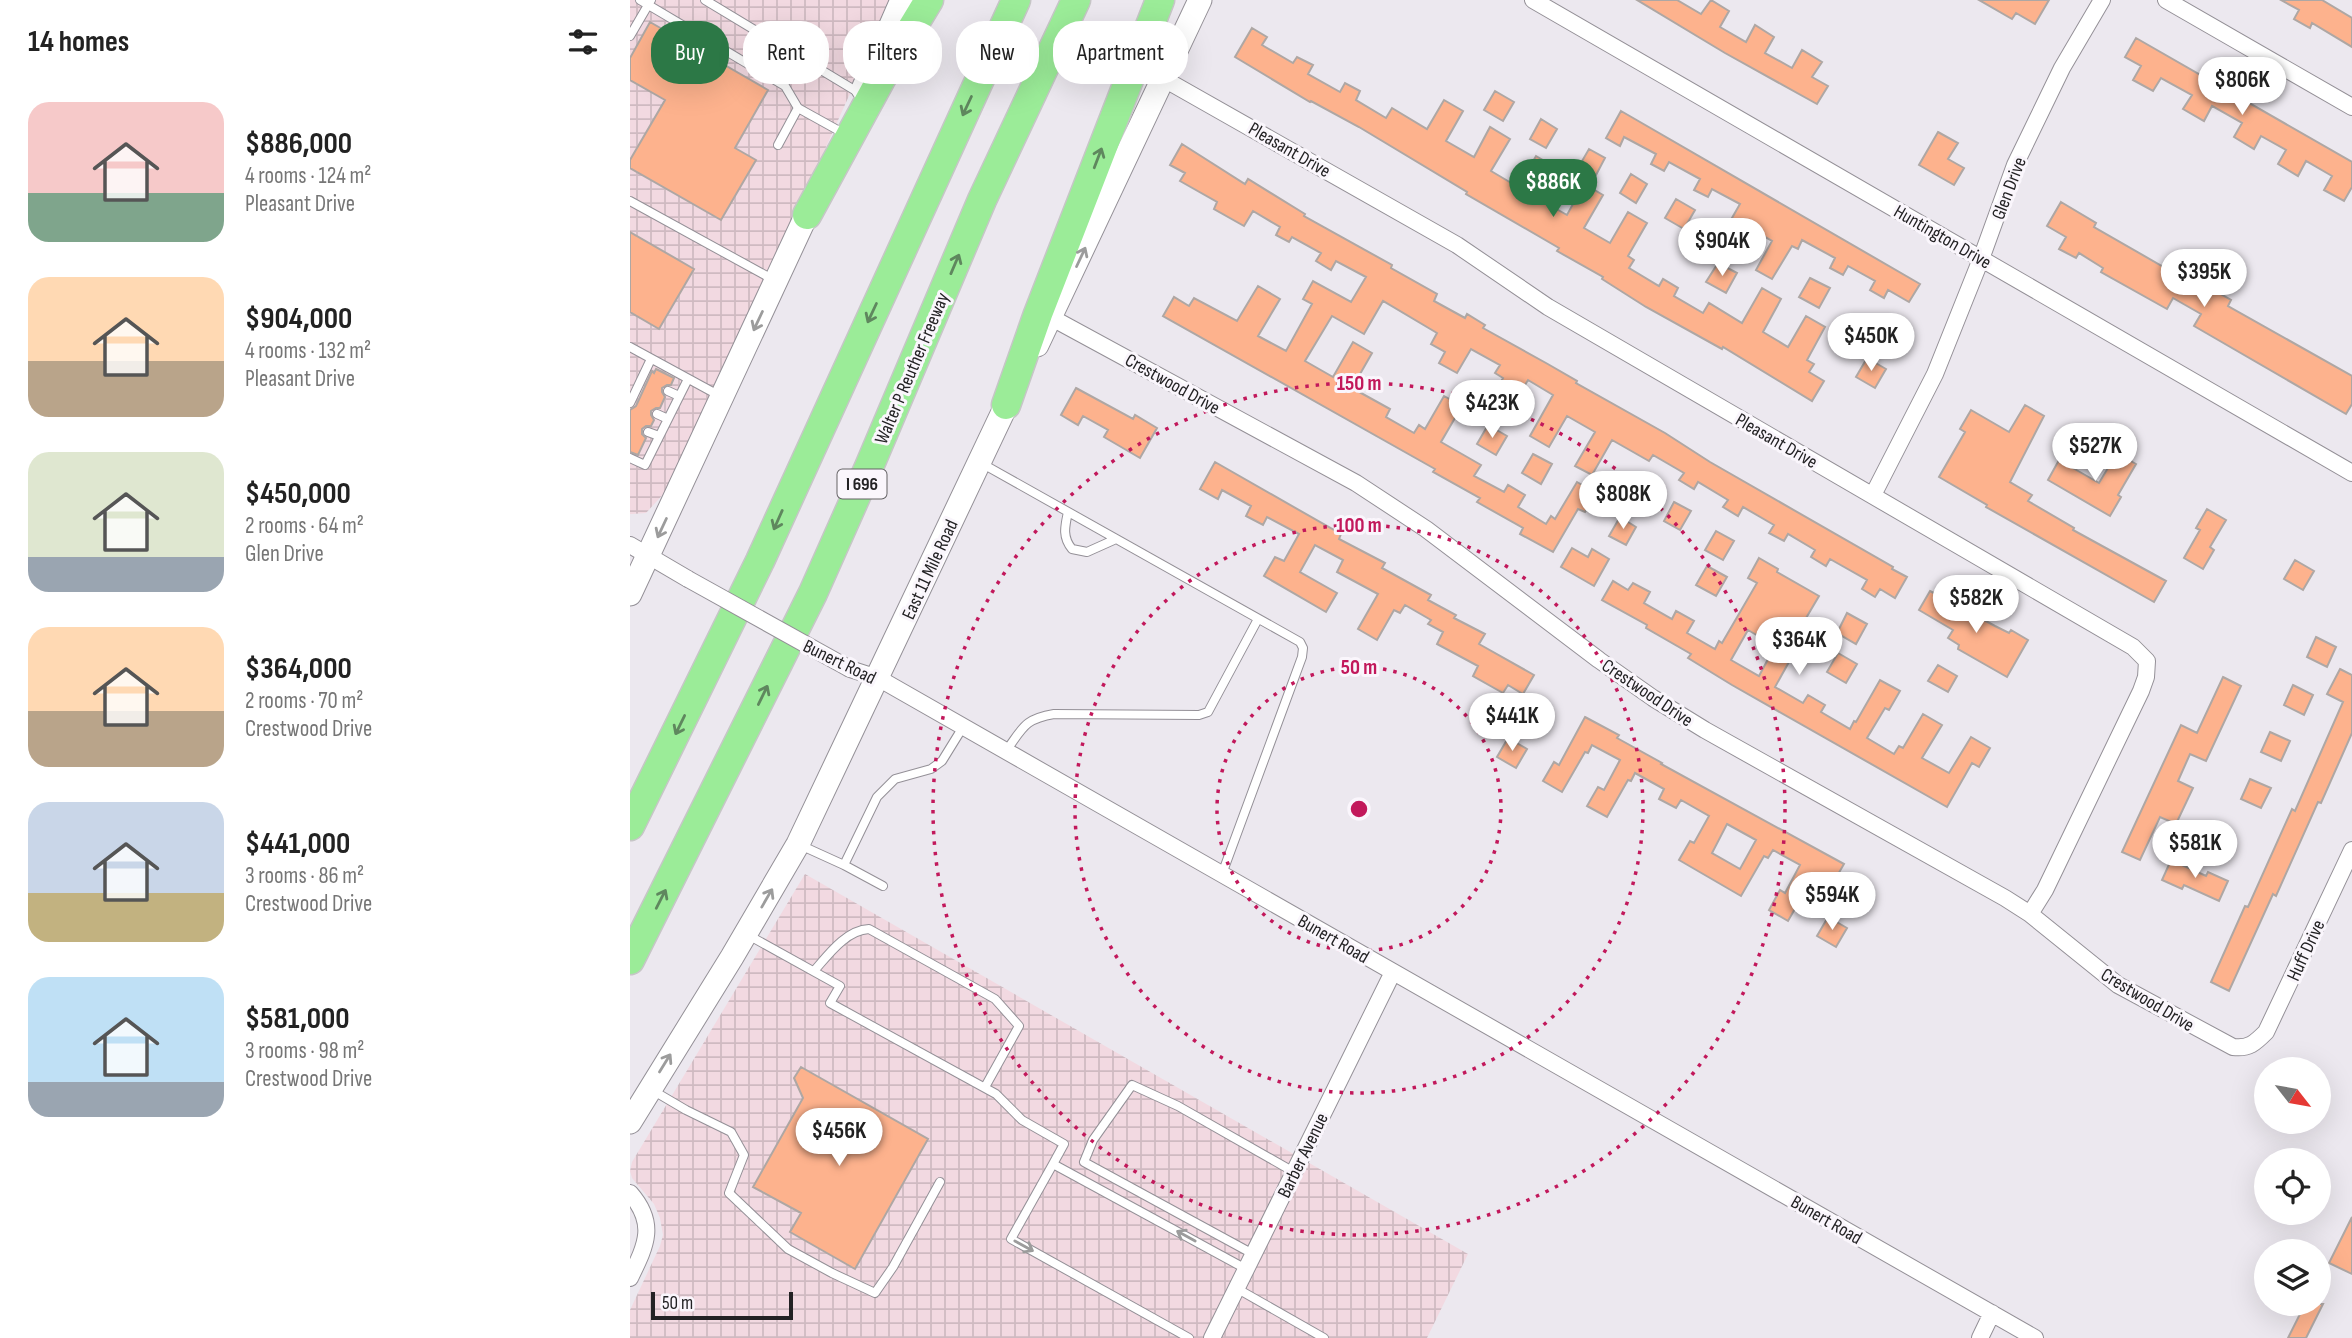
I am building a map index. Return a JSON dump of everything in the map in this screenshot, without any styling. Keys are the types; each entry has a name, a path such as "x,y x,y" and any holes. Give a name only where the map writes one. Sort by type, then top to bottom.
{"highway":[{"path":"807,215 881,79 929,0"},
{"path":"630,826 760,561 1016,0"},
{"name":"Walter P Reuther Freeway","path":"630,960 813,593 982,200 1076,0"},
{"path":"1006,405 1038,314 1160,0"}],"main road":[{"path":"630,594 639,551 723,397 902,0"},
{"name":"East 11 Mile Road","path":"1188,26 1200,0"},
{"name":"East 11 Mile Road","path":"630,1122 798,844 1162,84"}],"street":[{"name":"Huntington Drive","path":"1533,0 2352,473"},
{"name":"Glen Drive","path":"1873,495 1936,374 1982,259 2015,165 2062,68 2102,0"},
{"path":"2166,0 2352,107"},
{"name":"Pleasant Drive","path":"1173,84 1457,245 1548,307 2133,647 2147,661 2146,677 2141,691 2045,890 2030,914"},
{"name":"Crestwood Drive","path":"1052,318 1356,483 1426,529 1653,698 2030,914 2118,985 2218,1041 2242,1049 2251,1046"},
{"name":"Bunert Road","path":"639,551 850,670 878,678 2035,1338"},
{"name":"Huff Drive","path":"2251,1046 2266,1032 2352,850"},
{"name":"Barber Avenue","path":"1212,1338 1393,972"},
{"path":"630,1193 643,1209 648,1225 644,1248 630,1278"},
{"path":"1980,1338 1992,1314"}],"lane":[{"path":"639,0 650,3 785,86 797,108 843,132"},
{"path":"705,0 861,94"},
{"path":"630,36 650,3"},
{"path":"778,145 797,108"},
{"path":"630,201 776,281"},
{"path":"630,347 723,397"},
{"path":"633,404 646,381 651,359"},
{"path":"630,458 645,465 688,379"},
{"path":"668,391 679,396"},
{"path":"657,414 668,419"},
{"path":"648,432 659,436"},
{"path":"979,462 1300,642 1303,648 1302,657 1222,874"},
{"path":"1068,512 1064,533 1072,549 1087,552 1116,539"},
{"path":"1006,751 1025,724 1042,716 1199,715 1208,712 1258,619"},
{"path":"844,866 877,797 895,779 931,769 942,761 963,727"},
{"path":"798,844 883,886"},
{"path":"814,971 839,945 859,930 869,929 995,999 1019,1026 985,1087"},
{"path":"746,933 840,986 830,1003 985,1087 1023,1120 1064,1144 1011,1239 1189,1338"},
{"path":"1250,1262 1084,1162 1093,1140 1132,1085 1178,1106 1294,1172"},
{"path":"650,1089 731,1132 744,1155 729,1193 788,1249 875,1293 893,1267 940,1182"},
{"path":"1053,1164 1250,1262"},
{"path":"1236,1288 1324,1338"}],"shaded area":[{"path":"630,0 892,0 883,21 843,21 843,84 854,84 668,489 646,513 630,514"},
{"path":"805,874 1468,1254 1427,1338 630,1338 630,1310 663,1235 654,1204 632,1178 632,1162"}],"building":[{"path":"1637,0 1677,0 1701,14 1711,0 1729,11 1720,27 1746,42 1755,25 1774,37 1765,53 1792,68 1802,50 1822,62 1812,77 1828,86 1817,104"},
{"path":"1979,0 2049,0 2035,24 2016,13 2012,19"},
{"path":"2281,0 2322,0 2352,18 2352,47 2312,23 2310,28 2294,19 2299,10"},
{"path":"650,22 651,84 729,84 729,68 743,76 743,84 758,84 768,90 735,148 756,160 721,220 630,168 630,160 665,100 630,80 630,58"},
{"path":"1252,28 1267,37 1262,45 1293,63 1297,57 1313,65 1308,74 1340,92 1345,83 1360,91 1356,100 1386,118 1392,108 1427,129 1444,100 1463,111 1446,141 1474,157 1490,127 1510,139 1491,171 1518,187 1536,156 1555,167 1537,198 1567,215 1584,184 1603,195 1584,228 1610,243 1628,212 1647,223 1628,256 1634,260 1629,268 1659,286 1663,279 1678,288 1674,296 1703,313 1709,303 1742,323 1762,288 1781,299 1763,332 1788,347 1806,316 1825,327 1807,360 1814,364 1809,372 1824,381 1812,401 1723,347 1722,349 1646,307 1602,279 1603,277 1557,251 1559,248 1466,194 1467,192 1235,57"},
{"path":"2136,38 2352,162 2352,187 2344,201 2324,190 2332,176 2306,161 2298,176 2278,164 2286,150 2261,136 2254,149 2234,137 2242,123 2212,106 2204,121 2183,109 2192,95 2161,78 2153,91 2133,80 2141,66 2125,57"},
{"path":"1495,91 1514,102 1503,121 1484,110"},
{"path":"1621,111 1920,284 1909,302 1888,290 1884,298 1870,290 1875,281 1848,266 1843,275 1830,268 1835,258 1802,240 1798,249 1792,246 1772,279 1756,270 1772,241 1732,218 1740,204 1712,189 1708,197 1694,190 1700,179 1669,162 1664,171 1651,164 1656,154 1624,137 1620,146 1606,138"},
{"path":"1541,119 1557,129 1546,148 1530,139"},
{"path":"1938,132 1958,143 1948,159 1964,168 1954,185 1919,165"},
{"path":"1182,144 1245,184 1248,179 1305,214 1304,216 1392,265 1391,268 1437,294 1434,301 1465,318 1467,314 1485,325 1483,328 1893,567 1892,569 1907,577 1895,598 1880,589 1875,597 1862,589 1867,580 1830,559 1826,566 1811,557 1815,550 1788,534 1784,541 1769,533 1774,525 1743,507 1738,516 1723,507 1728,500 1698,482 1694,489 1679,480 1684,473 1653,455 1649,461 1612,440 1592,475 1575,466 1595,432 1567,416 1549,447 1530,436 1553,395 1528,380 1504,420 1485,409 1503,378 1495,373 1500,365 1471,349 1457,373 1439,363 1445,352 1431,344 1437,333 1383,301 1364,334 1332,316 1305,361 1333,377 1353,342 1372,353 1352,388 1390,409 1386,417 1414,433 1419,425 1425,429 1444,396 1462,406 1441,442 1481,465 1474,476 1504,492 1508,485 1525,495 1518,507 1546,524 1551,516 1555,519 1577,482 1596,493 1585,512 1578,509 1553,552 1520,534 1523,528 1477,502 1480,498 1433,472 1435,469 1163,316 1174,297 1189,306 1194,298 1237,321 1258,286 1280,299 1258,336 1286,351 1312,304 1303,299 1313,281 1351,302 1366,277 1336,261 1331,270 1316,261 1321,253 1292,237 1289,242 1276,235 1280,227 1253,211 1244,226 1214,209 1217,202 1180,181 1185,173 1170,165"},
{"path":"1589,149 1605,158 1595,177 1578,168"},
{"path":"1631,174 1647,184 1636,203 1620,193"},
{"path":"1676,199 1695,210 1684,229 1665,218"},
{"path":"2061,202 2096,223 2094,227 2193,284 2196,280 2231,300 2228,306 2352,376 2352,404 2346,414 2194,326 2201,314 2173,298 2167,309 2101,272 2103,268 2079,253 2076,258 2059,249 2066,237 2047,226"},
{"path":"630,232 694,269 659,329 630,312"},
{"path":"1718,263 1737,273 1726,293 1706,282"},
{"path":"1810,278 1830,288 1819,308 1799,297"},
{"path":"1867,358 1886,369 1875,388 1856,377"},
{"path":"656,369 674,378 671,385 662,388 665,397 660,408 651,411 654,420 651,426 642,429 646,438 638,455 630,452 630,410 636,406 652,371 654,373"},
{"path":"1076,388 1133,419 1135,415 1157,428 1140,458 1104,437 1108,430 1083,416 1078,425 1061,415"},
{"path":"2025,405 2044,416 2010,482 2032,495 2028,501 2074,528 2073,530 2166,581 2154,602 1986,507 1987,505 1939,477 1965,432 1960,429 1971,410 2009,432"},
{"path":"1488,425 1507,436 1496,455 1477,444"},
{"path":"2117,453 2136,464 2118,495 2121,497 2110,516 2048,480 2059,460 2099,483"},
{"path":"1533,454 1552,464 1541,484 1522,473"},
{"path":"1215,462 1341,534 1339,539 1385,563 1382,568 1431,595 1428,600 1456,615 1454,618 1485,634 1479,644 1534,675 1523,694 1508,685 1503,693 1473,676 1478,666 1437,644 1443,632 1428,624 1431,620 1405,605 1400,613 1394,610 1377,640 1358,629 1378,594 1337,572 1343,560 1315,545 1300,572 1337,593 1326,612 1264,576 1275,557 1284,561 1299,534 1267,517 1263,525 1246,516 1251,506 1222,490 1218,499 1200,489"},
{"path":"1629,475 1646,485 1635,503 1619,494"},
{"path":"1674,502 1691,511 1680,530 1664,521"},
{"path":"2207,509 2226,520 2210,547 2214,550 2203,569 2184,558 2200,530 2196,528"},
{"path":"1620,517 1636,527 1626,545 1609,536"},
{"path":"1716,531 1734,541 1723,560 1705,550"},
{"path":"1572,548 1588,557 1592,549 1609,559 1594,586 1561,567"},
{"path":"1759,558 1778,569 1777,572 1819,596 1799,630 1808,636 1797,655 1794,653 1775,687 1803,703 1808,695 1825,705 1821,712 1850,729 1880,680 1900,691 1889,710 1885,708 1867,738 1894,754 1899,746 1903,748 1923,714 1942,725 1922,758 1949,773 1971,737 1990,748 1979,767 1972,763 1947,807 1732,685 1688,658 1691,654 1646,628 1647,625 1602,600 1613,581 1628,590 1633,583 1650,592 1644,603 1672,619 1676,611 1694,621 1687,633 1715,649 1719,641 1722,643 1757,583 1748,578","holes":["1748,630 1775,646 1759,676 1731,660"]},
{"path":"2295,560 2314,571 2303,590 2284,579"},
{"path":"1707,566 1727,577 1716,596 1696,585"},
{"path":"1930,591 2009,633 2011,630 2028,640 2007,677 1958,649 1959,645 1948,638 1953,630 1919,610"},
{"path":"1847,613 1867,624 1856,644 1837,633"},
{"path":"2316,637 2336,647 2327,667 2307,657"},
{"path":"1838,653 1857,664 1846,683 1827,672"},
{"path":"1938,665 1957,676 1948,692 1928,681"},
{"path":"2340,669 2352,675 2352,733 2321,803 2318,802 2229,991 2211,982 2292,809 2295,811 2343,702 2327,694"},
{"path":"2223,677 2241,686 2206,761 2190,754 2178,781 2193,788 2176,824 2160,817 2140,860 2122,852 2181,725 2197,733"},
{"path":"2293,685 2313,695 2304,715 2284,705"},
{"path":"1585,717 1619,735 1617,738 1661,764 1844,864 1833,883 1817,875 1813,883 1811,881 1788,921 1769,910 1780,890 1785,893 1800,865 1773,850 1768,858 1764,856 1741,896 1679,860 1690,841 1694,843 1709,816 1681,800 1676,808 1659,799 1664,789 1635,773 1631,781 1628,780 1607,817 1587,806 1598,787 1604,790 1620,760 1592,745 1588,753 1585,752 1562,792 1543,781 1554,762 1559,765","holes":["1727,824 1756,840 1740,869 1712,853"]},
{"path":"2270,732 2290,741 2281,761 2261,752"},
{"path":"1508,738 1527,749 1516,768 1497,757"},
{"path":"2250,779 2271,788 2261,808 2241,799"},
{"path":"2171,860 2206,876 2208,872 2228,881 2219,901 2184,885 2182,889 2162,880"},
{"path":"1828,917 1847,928 1836,947 1817,936"},
{"path":"801,1067 928,1139 855,1269 790,1232 801,1213 753,1187 803,1098 794,1078"},
{"path":"2352,1217 2352,1274 2331,1264"},
{"path":"2299,1316 2317,1316 2306,1338 2288,1338"}]}
